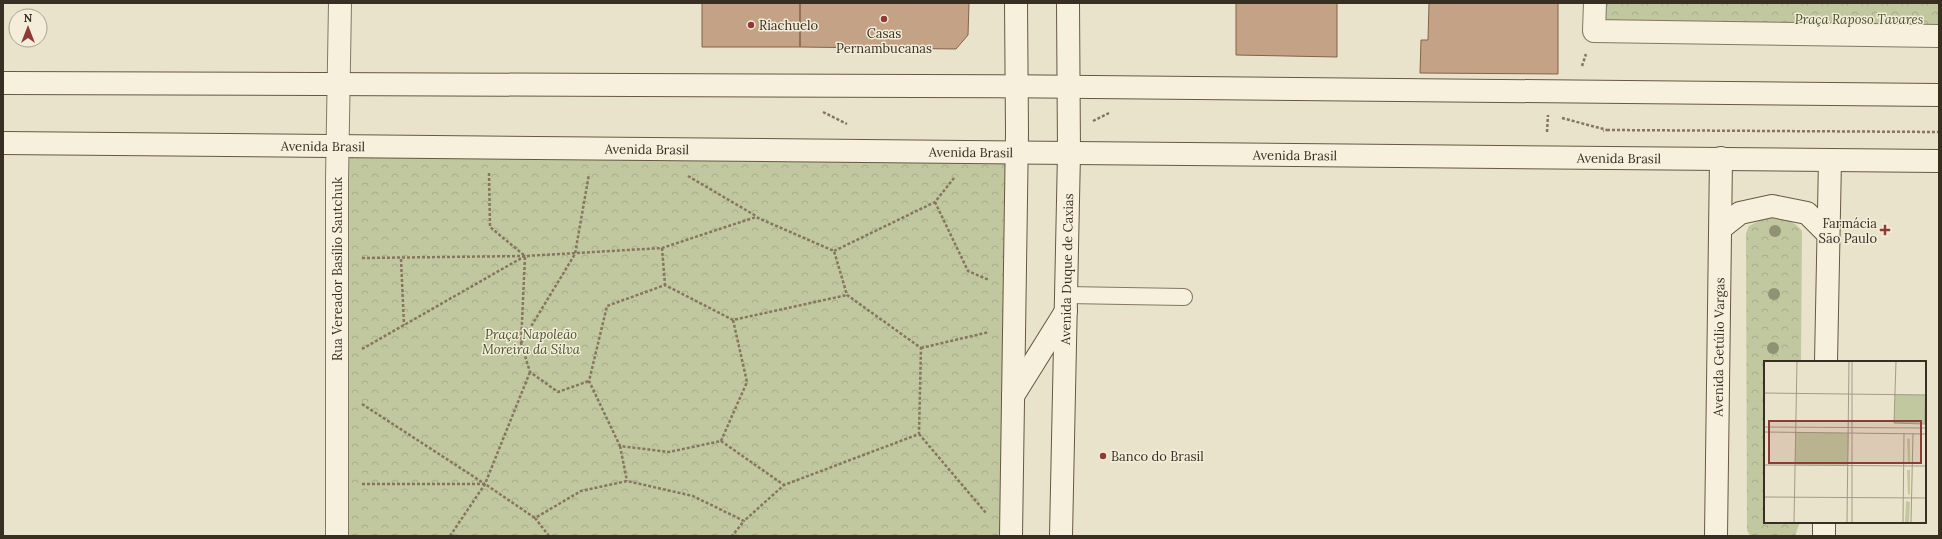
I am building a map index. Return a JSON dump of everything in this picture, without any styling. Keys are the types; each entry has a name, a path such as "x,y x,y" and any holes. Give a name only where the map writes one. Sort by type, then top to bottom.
{"main road":[{"name":"Rua Vereador Basílio Sautchuk","path":"337,536 336,387 340,3"},
{"path":"1011,536 1017,152 1016,3"},
{"name":"Avenida Duque de Caxias","path":"1061,536 1070,86 1068,3"},
{"path":"1594,3 1594,31 1939,36"},
{"path":"3,83 340,82 1070,86 1939,95"},
{"name":"Avenida Brasil","path":"3,143 1939,161"},
{"name":"Avenida Getúlio Vargas","path":"1716,536 1721,158"},
{"path":"1826,361 1830,160"},
{"path":"1721,228 1740,213 1772,206 1807,212 1828,234"},
{"path":"1013,396 1066,303"},
{"path":"1824,523 1824,536"}],"lane":[{"path":"1066,303 1184,297"}],"path":[{"path":"1607,130 1939,132"},
{"path":"488,148 490,227 525,256"},
{"path":"521,343 575,254 593,149"},
{"path":"683,173 756,217 834,251 935,202 975,152"},
{"path":"935,202 968,271 1014,291"},
{"path":"337,257 401,258 525,256 662,248 756,217"},
{"path":"662,248 664,285"},
{"path":"834,251 847,294 921,348 1014,326"},
{"path":"337,364 525,256"},
{"path":"525,256 521,343 530,372 558,392 589,381"},
{"path":"401,258 404,325"},
{"path":"627,481 620,446 589,381 607,306 664,285 733,320 847,294"},
{"path":"721,441 747,382 733,320"},
{"path":"921,348 919,434 990,518"},
{"path":"450,536 485,484 530,372"},
{"path":"336,387 535,518 549,536"},
{"path":"732,536 744,521 784,485 919,434"},
{"path":"620,446 669,452 721,441 784,485"},
{"path":"535,518 581,491 627,481 693,496 744,521"},
{"path":"337,484 485,484"}],"green space":[{"name":"Praça Raposo Tavares","path":"1595,3 1939,3 1939,36 1594,31"},
{"name":"Praça Napoleão Moreira da Silva","path":"337,146 1017,152 1011,536 337,536"},
{"path":"1762,219 1784,219 1798,226 1802,231 1801,361 1764,361 1764,523 1800,523 1795,536 1750,536 1747,530 1746,233 1749,226"}],"building":[{"name":"Riachuelo","path":"702,3 800,3 800,47 702,47"},
{"name":"Casas Pernambucanas","path":"800,3 969,3 968,35 956,49 800,47"},
{"path":"1236,3 1337,3 1337,57 1236,55"},
{"path":"1429,3 1558,3 1558,74 1420,73 1421,40 1428,40"}],"place":[{"name":"Casas Pernambucanas","path":"884,19"},
{"name":"Riachuelo","path":"751,25"},
{"name":"Farmácia São Paulo","path":"1885,230"},
{"name":"Banco do Brasil","path":"1103,456"}]}
